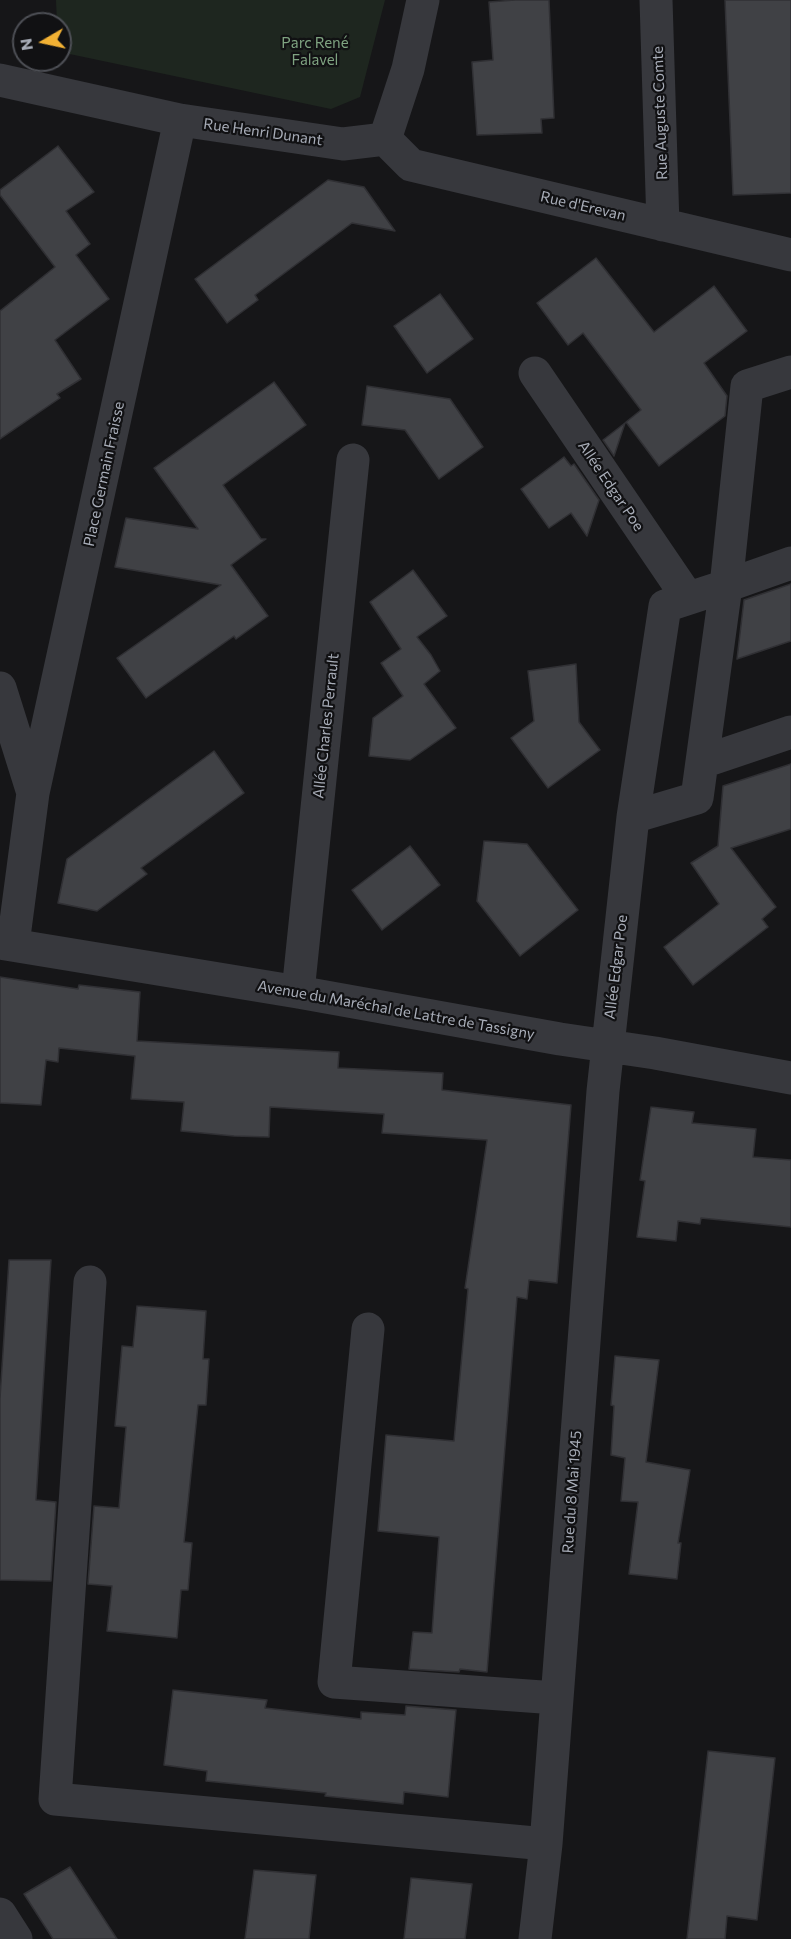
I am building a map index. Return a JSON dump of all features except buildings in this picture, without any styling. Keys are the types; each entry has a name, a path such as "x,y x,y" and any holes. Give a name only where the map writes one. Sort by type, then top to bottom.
{"street":[{"path":"385,139 408,69 423,0"},
{"name":"Rue Auguste Comte","path":"656,0 663,225"},
{"name":"Rue Henri Dunant","path":"0,80 180,120 343,144 385,139"},
{"name":"Place Germain Fraisse","path":"7,943 33,793 180,120"},
{"name":"Rue d'Erevan","path":"385,139 411,165 791,255"},
{"path":"633,817 696,798 726,586 747,386 791,372"},
{"name":"Allée Edgar Poe","path":"535,373 688,598"},
{"name":"Allée Charles Perrault","path":"298,992 353,460"},
{"name":"Allée Edgar Poe","path":"607,1046 633,817 664,606 791,563"},
{"path":"0,688 33,793"},
{"path":"702,762 791,732"},
{"name":"Avenue du Maréchal de Lattre de Tassigny","path":"7,943 791,1078"},
{"name":"Rue du 8 Mai 1945","path":"535,1939 546,1844 607,1046"},
{"path":"90,1282 56,1799 546,1844"},
{"path":"368,1329 334,1682 556,1698"},
{"path":"0,1914 16,1939"}],"green space":[{"name":"Parc René Falavel","path":"56,0 385,0 360,97 331,109 72,55 72,12 56,12"}]}
